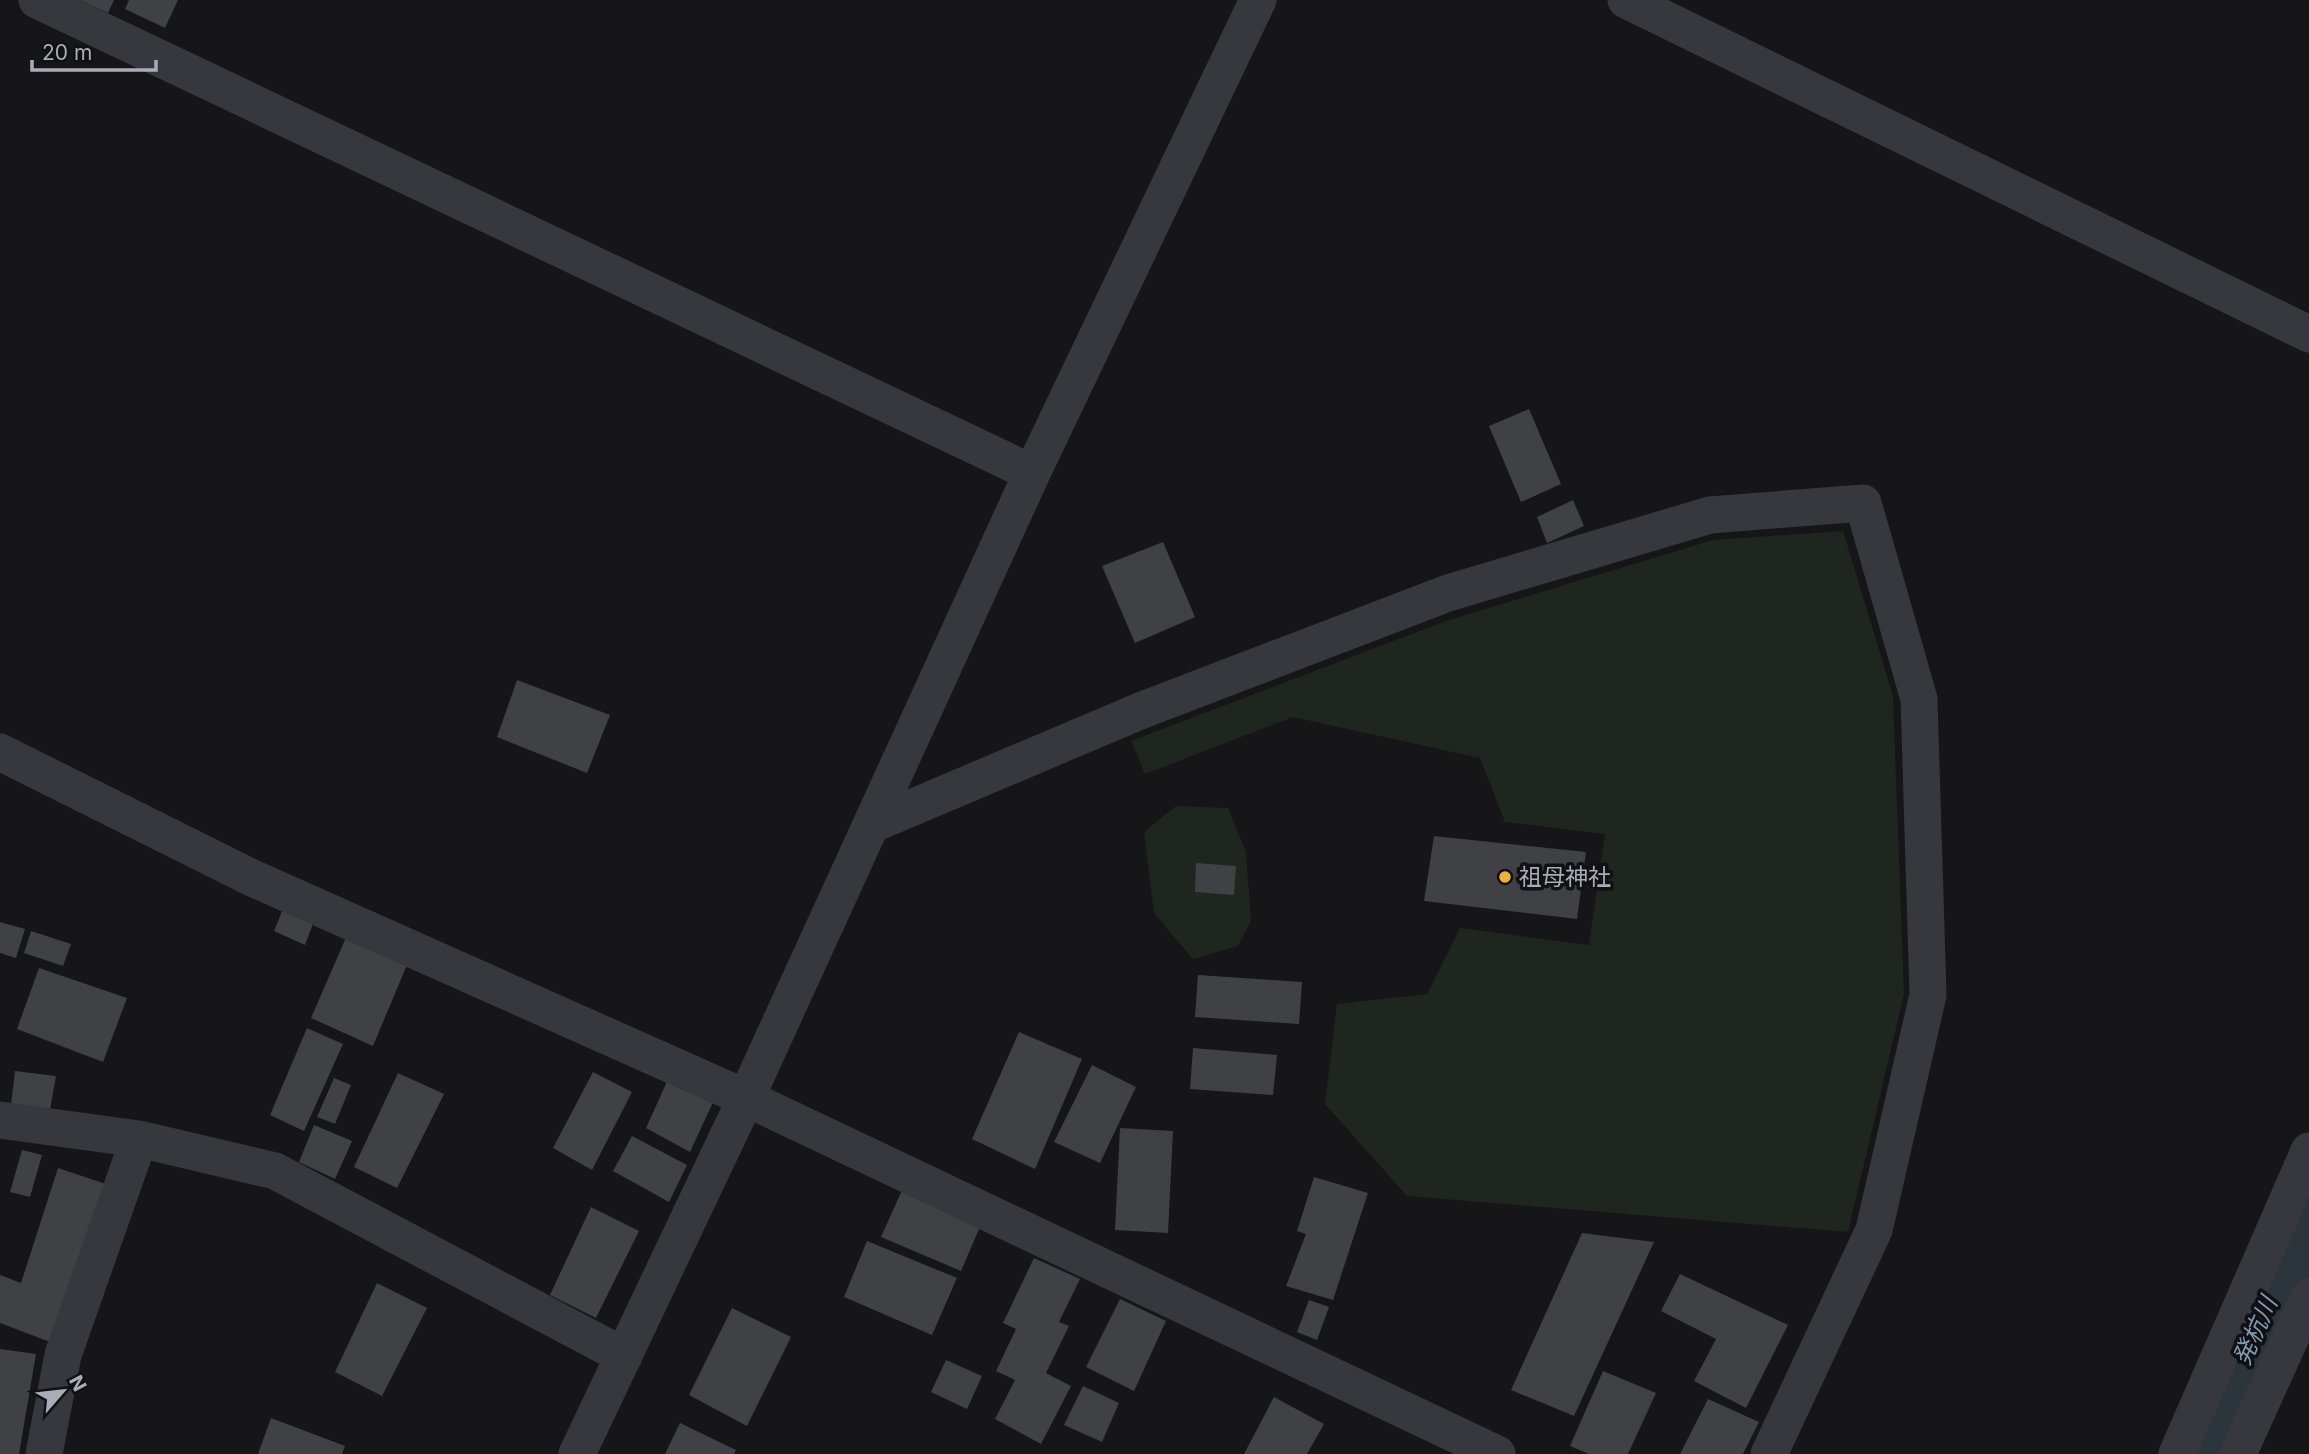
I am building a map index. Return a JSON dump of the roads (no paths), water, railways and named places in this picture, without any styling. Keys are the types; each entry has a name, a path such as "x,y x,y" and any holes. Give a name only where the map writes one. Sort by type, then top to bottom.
{"street":[{"path":"37,0 1032,473"},
{"path":"577,1454 746,1098 1032,473 1258,0"},
{"path":"1626,0 2309,334"},
{"path":"871,825 1140,711 1448,593 1710,515 1863,503 1919,699 1928,995 1874,1230 1769,1454"},
{"path":"0,752 250,877 746,1098 1497,1454"},
{"path":"0,1120 139,1139 275,1171 624,1356"},
{"path":"44,1454 64,1355 139,1139"},
{"path":"2177,1454 2309,1151"},
{"path":"2238,1454 2309,1297"}],"waterway":[{"name":"発杭川","path":"2201,1454 2309,1208"}],"place":[{"name":"祖母神社","path":"1505,877"}]}
